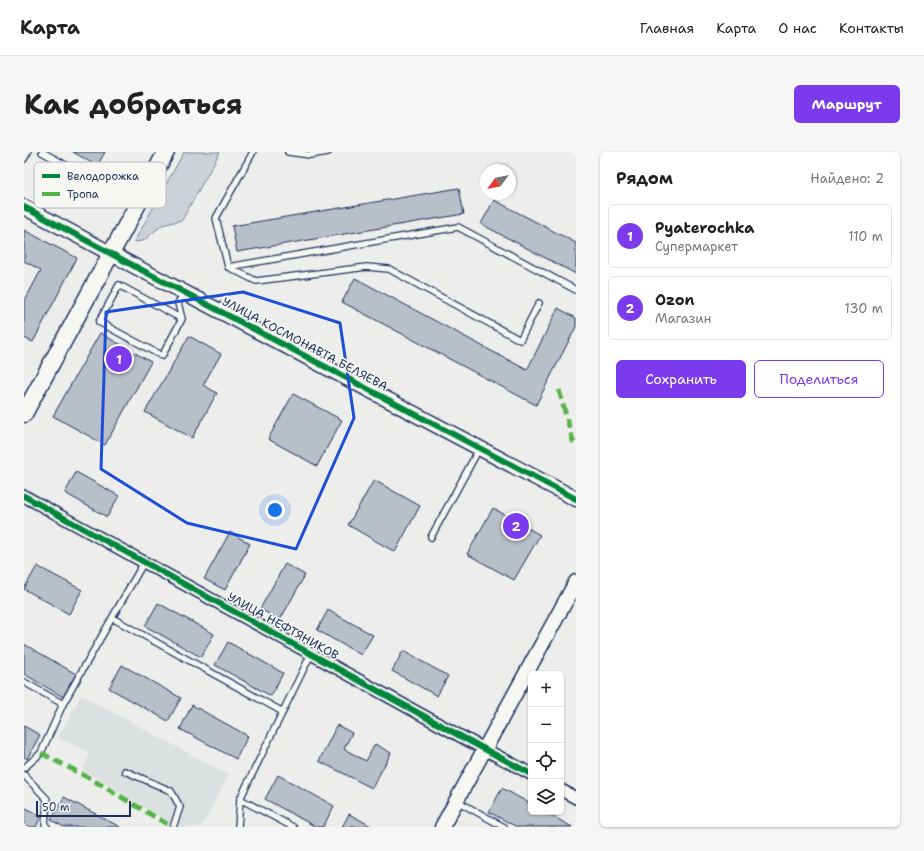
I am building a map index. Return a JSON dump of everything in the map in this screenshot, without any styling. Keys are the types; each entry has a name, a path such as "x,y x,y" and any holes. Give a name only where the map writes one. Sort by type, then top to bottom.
{"main road":[{"path":"161,162 166,152"},
{"path":"24,414 136,208"}],"street":[{"name":"УЛИЦА КОСМОНАВТА БЕЛЯЕВА","path":"24,207 184,293 576,499"},
{"name":"УЛИЦА НЕФТЯНИКОВ","path":"24,496 484,750 528,772"},
{"path":"442,827 576,582"},
{"path":"564,792 576,798"}],"lane":[{"path":"24,159 28,152"},
{"path":"42,152 60,162"},
{"path":"253,152 216,218 228,267 256,282 367,267 389,269 520,340 539,303"},
{"path":"288,152 310,156 328,152"},
{"path":"228,267 458,227 576,290"},
{"path":"182,319 120,285 99,322 162,356 182,319 178,303 184,293"},
{"path":"431,537 480,448"},
{"path":"24,768 41,753 63,704 144,562"},
{"path":"112,618 283,712"},
{"path":"238,827 240,799 311,654"},
{"path":"24,682 63,704"},
{"path":"125,770 171,791 180,807 173,827"},
{"path":"24,775 47,799 45,826 47,827"},
{"path":"240,799 293,827"},
{"path":"456,801 504,827"}],"highlighted area":[{"path":"243,292 340,323 354,418 296,549 187,523 101,469 106,312"}],"shaded area":[{"path":"184,152 220,152 182,220 162,225 143,241 134,242 153,208 166,208 166,184"},
{"path":"81,695 229,775 201,827 177,827 83,770 90,753 58,738"}],"building":[{"path":"73,152 105,152 99,162 90,162"},
{"path":"459,188 464,214 237,252 232,226"},
{"path":"494,200 576,243 576,274 481,224"},
{"path":"24,230 77,258 33,342 24,338 24,302 41,270 24,261"},
{"path":"355,278 527,370 558,308 576,318 576,327 536,405 342,302"},
{"path":"100,333 151,362 105,445 53,416"},
{"path":"189,336 221,354 203,385 217,393 192,438 145,412"},
{"path":"293,394 342,420 317,466 268,439"},
{"path":"76,472 119,496 107,517 65,493"},
{"path":"374,480 420,506 395,552 348,525"},
{"path":"493,508 540,535 514,580 467,554"},
{"path":"230,532 250,544 225,590 204,579"},
{"path":"285,564 305,575 280,620 260,609"},
{"path":"37,566 82,590 69,614 24,589"},
{"path":"158,603 214,634 201,657 145,626"},
{"path":"328,610 373,635 361,655 317,630"},
{"path":"228,642 283,673 271,696 215,665"},
{"path":"24,644 76,674 63,697 24,674"},
{"path":"403,651 448,676 437,696 392,671"},
{"path":"122,665 181,698 168,721 109,688"},
{"path":"192,705 248,736 236,759 180,729"},
{"path":"337,725 352,733 344,749 366,761 375,744 391,753 372,788 319,761"},
{"path":"24,726 40,735 27,759 24,757"},
{"path":"278,775 334,806 323,827 316,827 265,799"},
{"path":"502,788 528,802 528,815 550,815 572,827 517,827 489,812"},
{"path":"64,797 120,827 64,827 51,820"},
{"path":"24,807 41,816 36,827 24,827"},
{"path":"349,814 373,827 342,827"}],"marked path":[{"path":"559,390 573,441 576,445"},
{"path":"41,753 91,779 172,827"}],"cycle path":[{"path":"24,207 576,499"},
{"path":"24,496 528,772"}],"place":[{"name":"Pyaterochka","path":"119,359"},
{"name":"Ozon","path":"516,526"}]}
